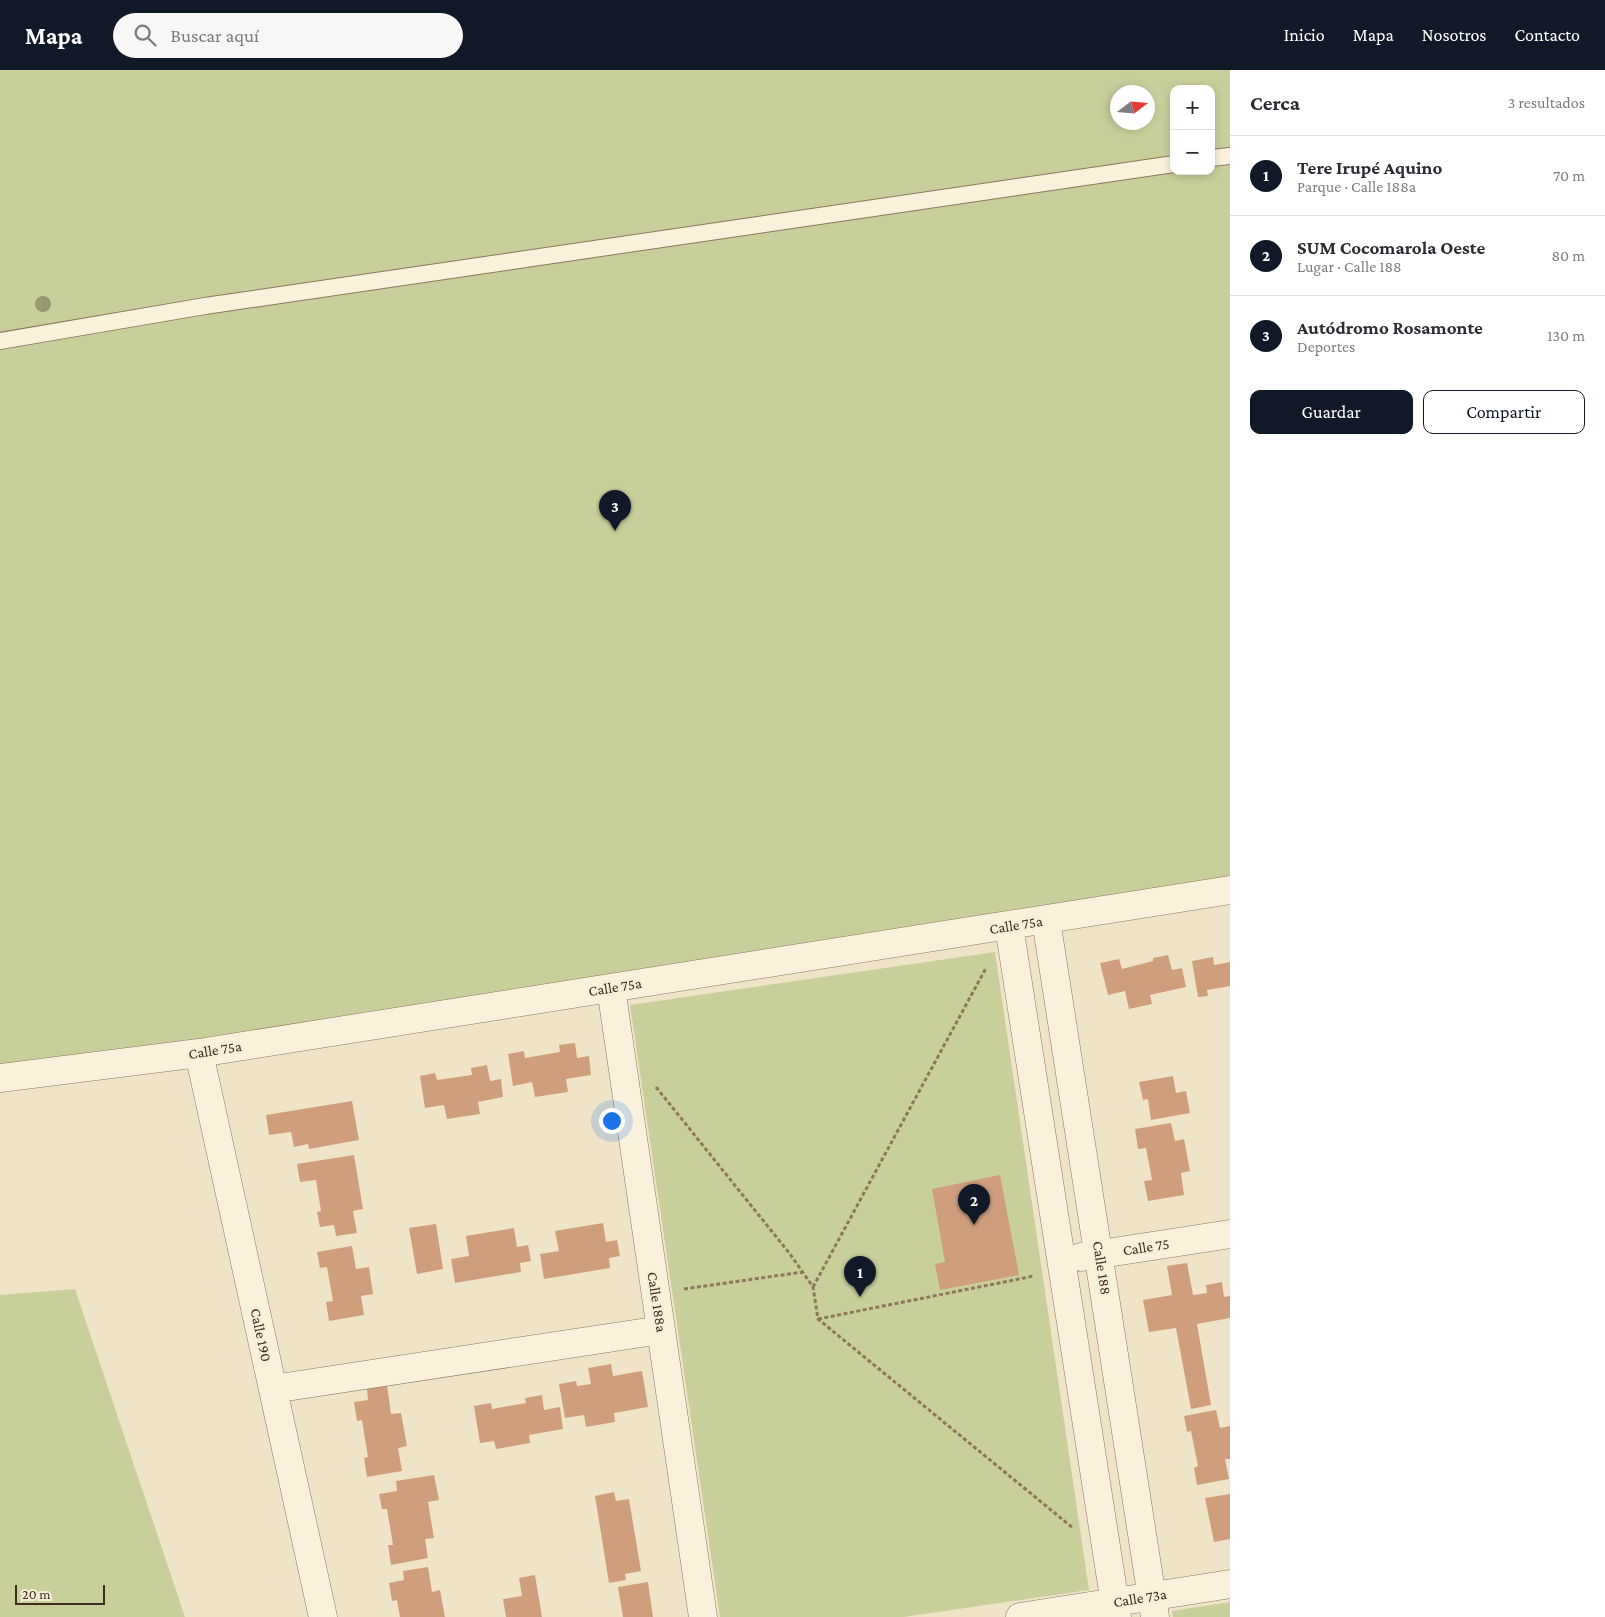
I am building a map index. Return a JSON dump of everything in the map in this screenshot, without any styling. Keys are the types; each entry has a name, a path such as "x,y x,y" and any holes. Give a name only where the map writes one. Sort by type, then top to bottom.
{"street":[{"name":"Calle 75a","path":"0,1078 199,1053 1230,890"},
{"name":"Calle 188","path":"1046,920 1154,1607"},
{"path":"1009,926 1116,1610"},
{"name":"Calle 188a","path":"611,988 703,1617"},
{"name":"Calle 190","path":"199,1053 323,1617"},
{"name":"Calle 75","path":"1062,1261 1230,1234"},
{"path":"273,1389 661,1330"},
{"name":"Calle 73a","path":"1020,1617 1154,1607 1230,1584"}],"lane":[{"path":"1215,158 1230,156"},
{"path":"0,341 205,306 1170,165"}],"path":[{"path":"812,1287 1009,926"},
{"path":"655,1085 803,1272 812,1287 818,1319 1108,1556"},
{"path":"818,1319 1049,1273 1062,1261"},
{"path":"655,1293 803,1272"}],"green space":[{"path":"0,70 1230,70 1230,890 0,1081"},
{"path":"995,952 1089,1590 904,1617 720,1617 630,1005"},
{"path":"75,1289 185,1617 0,1617 0,1295"},
{"path":"1230,1602 1230,1617 1173,1617 1172,1611"}],"building":[{"path":"1168,955 1172,970 1182,968 1186,987 1150,995 1152,1004 1129,1009 1125,991 1108,995 1100,963 1119,959 1122,969"},
{"path":"1213,957 1214,965 1230,962 1230,986 1207,990 1208,996 1198,997 1192,961"},
{"path":"575,1043 577,1058 589,1056 591,1075 566,1079 568,1092 535,1097 532,1082 513,1086 508,1054 524,1051 525,1058 560,1052 559,1045"},
{"path":"487,1065 490,1081 501,1079 503,1097 478,1102 480,1114 447,1119 444,1105 425,1108 420,1076 435,1073 437,1080 472,1075 471,1068"},
{"path":"1173,1076 1176,1093 1186,1091 1190,1113 1151,1120 1148,1099 1143,1100 1139,1082"},
{"path":"352,1101 359,1140 309,1149 308,1144 294,1147 291,1132 269,1135 266,1115"},
{"path":"1171,1123 1175,1141 1184,1139 1190,1171 1181,1173 1184,1195 1148,1201 1144,1181 1152,1180 1146,1148 1138,1149 1135,1129"},
{"path":"354,1155 363,1209 353,1211 357,1233 336,1236 334,1225 320,1227 317,1212 321,1211 316,1180 300,1182 297,1164"},
{"path":"1000,1175 1019,1275 940,1290 935,1264 945,1262 932,1189"},
{"path":"603,1223 606,1242 617,1240 620,1256 609,1258 610,1268 544,1279 540,1254 559,1251 555,1231"},
{"path":"436,1224 443,1269 417,1274 409,1228"},
{"path":"514,1228 517,1247 528,1245 531,1261 520,1263 521,1272 455,1283 451,1259 469,1256 466,1236"},
{"path":"352,1246 356,1269 369,1267 373,1294 361,1296 364,1315 329,1321 326,1302 333,1301 327,1267 320,1268 317,1252"},
{"path":"1187,1263 1193,1295 1207,1293 1206,1285 1222,1282 1224,1297 1230,1296 1230,1318 1197,1324 1211,1405 1191,1409 1176,1328 1149,1332 1143,1300 1172,1295 1167,1266"},
{"path":"611,1364 613,1376 642,1371 648,1407 614,1413 615,1422 586,1427 584,1415 565,1418 559,1384 576,1381 577,1386 591,1384 588,1368"},
{"path":"387,1385 391,1414 401,1413 407,1446 398,1448 402,1471 367,1477 364,1458 368,1457 362,1420 357,1421 354,1402 368,1400 367,1389"},
{"path":"542,1395 544,1410 560,1407 563,1429 529,1435 530,1443 496,1449 494,1441 480,1443 474,1406 491,1403 492,1409 526,1403 525,1398"},
{"path":"1216,1410 1220,1428 1230,1426 1230,1459 1225,1459 1229,1479 1197,1485 1194,1468 1198,1466 1191,1431 1187,1432 1184,1416"},
{"path":"434,1475 439,1500 428,1502 434,1538 425,1539 428,1558 391,1565 388,1545 393,1545 387,1509 382,1509 379,1494 397,1491 396,1481"},
{"path":"614,1492 616,1501 629,1499 641,1571 625,1574 626,1580 609,1583 595,1496"},
{"path":"1230,1494 1230,1539 1214,1542 1205,1498"},
{"path":"428,1567 432,1592 440,1590 445,1617 400,1617 397,1600 392,1601 389,1583 404,1580 403,1571"},
{"path":"535,1575 542,1617 506,1617 503,1599 522,1596 519,1578"},
{"path":"648,1582 653,1617 623,1617 618,1587"}],"place":[{"name":"Autódromo Rosamonte","path":"615,531"},
{"name":"SUM Cocomarola Oeste","path":"974,1225"},
{"name":"Tere Irupé Aquino","path":"860,1297"}]}
